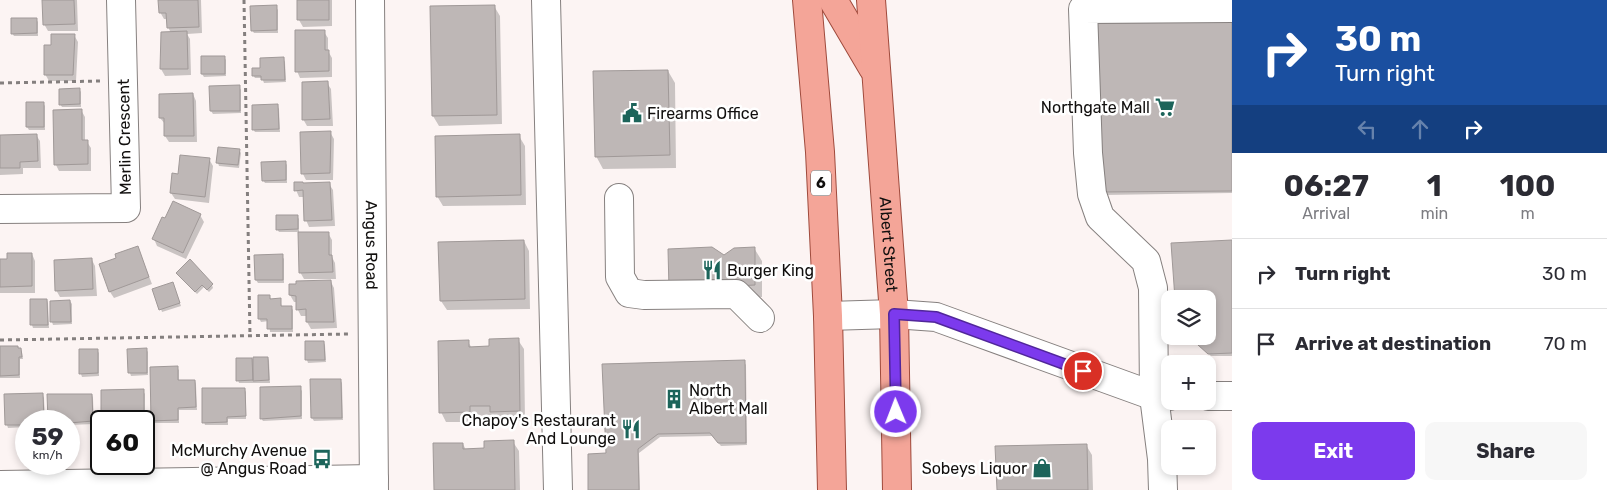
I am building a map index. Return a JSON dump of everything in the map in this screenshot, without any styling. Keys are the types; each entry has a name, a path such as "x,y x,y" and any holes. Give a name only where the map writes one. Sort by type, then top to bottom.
{"main road":[{"name":"6","path":"807,0 820,152 828,316 832,490"},
{"path":"833,0 877,76"},
{"name":"Albert Street","path":"871,0 894,314 898,490"}],"street":[{"name":"Merlin Crescent","path":"0,209 126,208 121,0"},
{"name":"Angus Road","path":"370,0 374,485"},
{"path":"546,0 558,490"},
{"path":"1161,384 1153,288 1146,261 1100,217 1092,194 1088,154 1083,9 1182,4 1232,8"},
{"path":"619,198 620,277 630,293 644,296 736,294 760,318"},
{"path":"828,316 894,314 936,317 1161,396"},
{"path":"1216,396 1232,396"},
{"path":"1162,410 1163,490"},
{"path":"0,484 43,487 374,485"}],"path":[{"path":"244,0 250,336"},
{"path":"0,83 123,81"},
{"path":"0,340 373,334"}],"building":[{"path":"42,0 74,0 75,24 43,25"},
{"path":"158,0 198,0 199,27 167,28 166,13 159,13"},
{"path":"297,0 329,0 329,20 297,20"},
{"path":"277,5 277,30 251,31 250,6"},
{"path":"495,5 497,115 432,116 430,6"},
{"path":"11,18 37,18 37,33 11,34"},
{"name":"Northgate Mall","path":"1232,22 1232,191 1101,192 1094,23"},
{"path":"295,30 325,30 325,50 329,50 329,71 295,72"},
{"path":"187,31 188,69 160,69 161,32"},
{"path":"51,34 75,34 73,75 44,75 44,45 51,45"},
{"path":"201,56 225,56 225,74 201,74"},
{"path":"284,57 285,80 261,80 261,76 252,76 252,68 260,68 260,58"},
{"name":"Firearms Office","path":"668,70 670,155 595,157 593,71"},
{"path":"328,81 330,119 302,120 302,82"},
{"path":"240,85 240,111 210,111 209,86"},
{"path":"80,88 80,104 59,105 59,89"},
{"path":"193,93 194,136 164,136 164,118 159,118 159,94"},
{"path":"26,102 44,102 44,127 26,127"},
{"path":"278,104 279,129 252,130 252,105"},
{"path":"82,109 82,140 88,140 88,164 54,165 53,110"},
{"path":"331,131 330,173 301,174 300,132"},
{"path":"37,134 38,161 20,162 20,168 0,168 0,135"},
{"path":"520,134 521,195 436,197 435,136"},
{"path":"218,147 240,149 238,165 216,163"},
{"path":"180,155 210,158 205,197 170,193 172,173 178,174"},
{"path":"286,161 286,180 262,181 261,162"},
{"path":"294,182 330,182 332,220 304,221 303,190 294,191"},
{"path":"173,201 201,214 183,253 152,239 162,217 165,218"},
{"path":"276,215 298,215 298,229 276,230"},
{"path":"298,232 329,232 329,255 332,255 333,272 299,273"},
{"path":"524,240 525,299 440,301 438,242"},
{"path":"1232,240 1232,353 1208,354 1198,345 1216,345 1216,290 1174,290 1171,243"},
{"path":"138,246 149,277 109,292 99,264 116,258 115,254"},
{"name":"Burger King","path":"712,247 724,255 734,248 755,247 755,285 669,289 668,249"},
{"path":"7,253 32,253 32,286 0,287 0,259 7,259"},
{"path":"283,254 283,280 255,280 254,255"},
{"path":"92,258 93,289 55,291 54,260"},
{"path":"190,259 213,284 207,290 202,285 195,292 176,273"},
{"path":"331,280 334,322 306,322 306,309 296,310 296,296 289,295 289,284 296,284 296,281"},
{"path":"173,282 180,303 159,310 152,289"},
{"path":"258,295 270,295 270,299 281,298 281,306 292,306 292,329 267,329 267,319 258,319"},
{"path":"30,299 47,299 48,325 30,325"},
{"path":"70,300 71,322 50,322 50,301"},
{"path":"519,338 520,411 490,412 490,406 470,406 470,412 439,413 438,341 469,340 469,347 489,346 489,339"},
{"path":"305,341 324,341 325,360 305,360"},
{"path":"0,346 18,346 18,348 21,348 22,357 19,357 19,375 0,376"},
{"path":"147,348 147,373 128,373 127,349"},
{"path":"79,349 98,349 98,373 79,374"},
{"path":"253,357 268,357 269,380 253,381"},
{"path":"236,358 252,358 253,380 236,381"},
{"name":"North Albert Mall","path":"745,360 746,443 718,443 710,433 658,434 638,449 639,490 588,490 588,454 606,453 602,364"},
{"path":"178,366 178,380 195,380 196,407 178,408 178,420 155,421 155,410 151,410 150,367"},
{"path":"310,379 341,379 342,418 311,418"},
{"path":"301,386 301,416 260,419 260,387"},
{"path":"202,388 245,388 246,416 227,417 227,422 202,423"},
{"path":"144,389 144,410 101,410 101,390"},
{"path":"43,393 44,410 15,410 15,425 5,425 4,394"},
{"path":"47,394 92,394 93,410 90,410 90,421 80,422 80,410 48,410"},
{"path":"514,440 515,490 434,490 433,443 463,443 463,449 484,448 484,441"},
{"name":"Sobeys Liquor","path":"1087,444 1088,490 997,490 995,446"}],"place":[{"name":"Northgate Mall","path":"1165,107"},
{"name":"Firearms Office","path":"632,113"},
{"name":"Burger King","path":"712,270"},
{"name":"North Albert Mall","path":"674,399"},
{"name":"Chapoy's Restaurant And Lounge","path":"631,429"},
{"name":"McMurchy Avenue @ Angus Road","path":"322,459"},
{"name":"Sobeys Liquor","path":"1042,468"}],"route":[{"path":"896,412 894,314 936,317 1083,371"}]}
